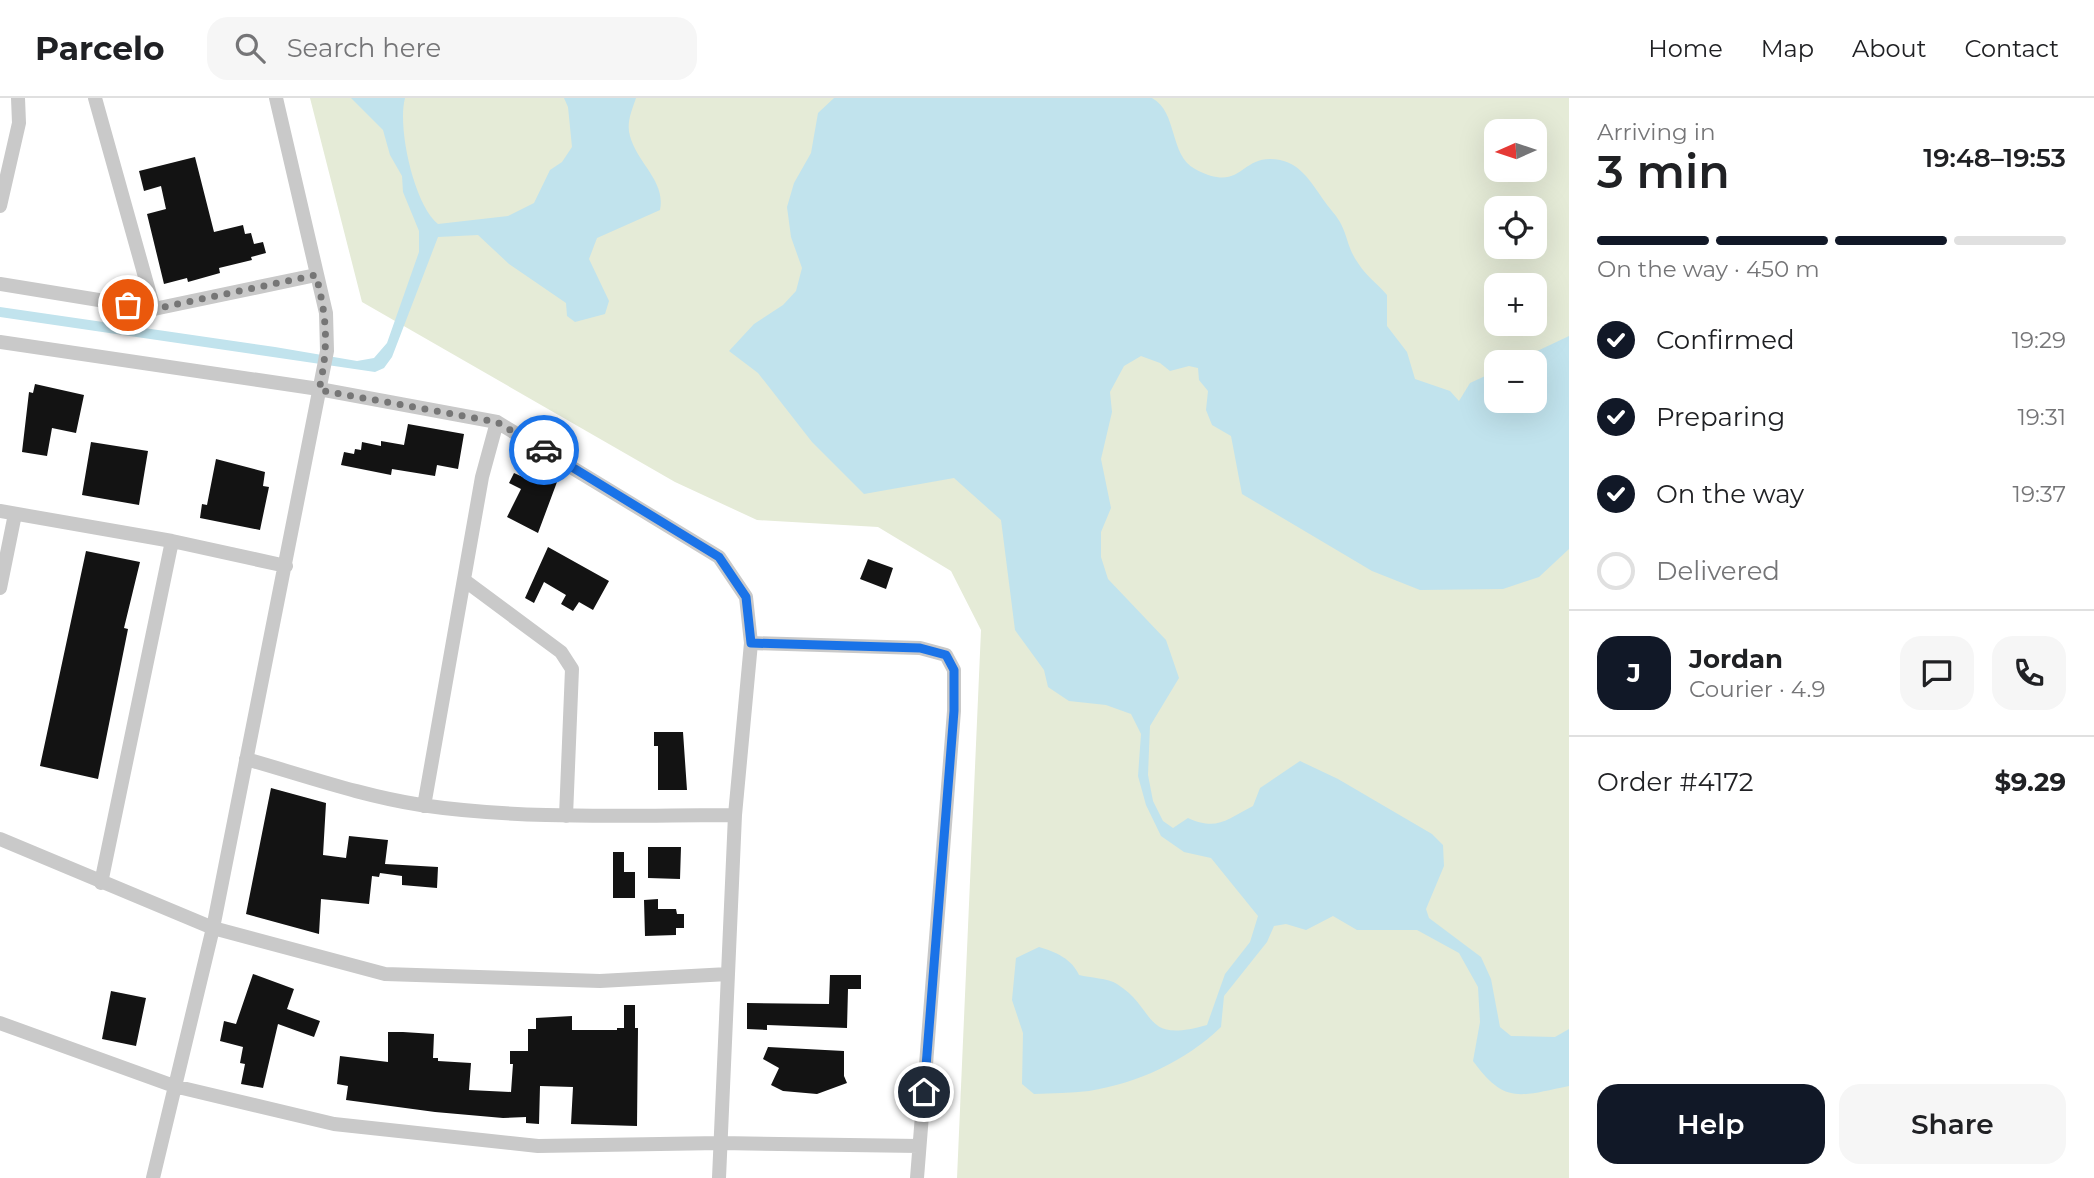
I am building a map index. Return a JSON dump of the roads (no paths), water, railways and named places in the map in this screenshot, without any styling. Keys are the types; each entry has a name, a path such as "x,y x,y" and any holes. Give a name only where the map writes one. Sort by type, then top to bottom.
{"street":[{"path":"0,206 19,122 18,98"},
{"path":"94,98 154,309"},
{"path":"153,1178 213,928 327,351 326,313 276,98"},
{"path":"0,284 154,309 316,275"},
{"path":"0,342 319,390 497,422 719,557 746,597 751,643 735,815 719,1178"},
{"path":"424,806 482,477 497,422"},
{"path":"0,511 172,541 286,566"},
{"path":"0,588 15,514"},
{"path":"101,883 172,541"},
{"path":"464,580 561,652 572,669 566,816"},
{"path":"751,643 920,648 946,655 954,670 954,711 917,1178"},
{"path":"246,760 395,801 424,806 566,816 735,815"},
{"path":"0,839 213,928 385,974 600,981 728,974"},
{"path":"0,1023 174,1086 334,1124 538,1146 720,1143 919,1146"}],"water":[{"path":"351,98 405,98 403,127 410,165 422,200 438,224 508,216 534,203 550,170 562,162 572,147 568,107 564,98 636,98 629,131 638,155 659,190 660,210 597,238 589,259 609,301 605,314 575,322 567,316 566,303 509,264 478,235 438,237 392,357 384,368 375,372 0,317 0,307 357,361 374,358 387,343 419,252 419,231 403,192 402,176 390,155 383,130"},
{"path":"834,98 1152,98 1166,113 1181,154 1195,169 1221,178 1238,173 1260,160 1270,159 1289,163 1303,173 1339,221 1361,267 1387,295 1387,326 1407,352 1415,379 1450,391 1459,401 1470,383 1484,377 1484,413 1547,413 1547,350 1539,350 1569,336 1569,549 1539,577 1503,589 1420,590 1372,571 1242,494 1231,436 1212,425 1206,410 1208,391 1199,380 1198,368 1189,366 1170,371 1160,363 1141,356 1124,366 1110,392 1112,412 1101,459 1111,508 1101,532 1101,557 1108,579 1166,640 1179,678 1150,726 1148,775 1153,801 1163,821 1173,828 1188,818 1207,824 1228,819 1253,806 1260,788 1300,761 1338,779 1432,834 1443,845 1444,866 1426,909 1429,918 1481,957 1491,979 1500,1027 1511,1036 1555,1037 1569,1029 1569,1086 1538,1093 1515,1094 1495,1085 1484,1075 1473,1061 1480,1022 1478,987 1459,953 1417,930 1357,930 1333,916 1306,930 1286,924 1274,926 1267,942 1224,996 1221,1027 1177,1060 1143,1076 1089,1091 1034,1094 1022,1084 1023,1033 1012,1000 1016,958 1039,947 1051,951 1068,960 1079,975 1117,984 1130,994 1160,1027 1186,1030 1207,1025 1225,974 1250,942 1258,916 1211,858 1184,852 1161,836 1146,805 1138,776 1141,734 1131,714 1106,705 1069,701 1048,687 1044,670 1015,630 1001,520 954,478 864,494 812,442 758,373 729,351 754,324 783,305 796,291 802,268 791,237 787,207 794,183 811,153 818,113"}]}
